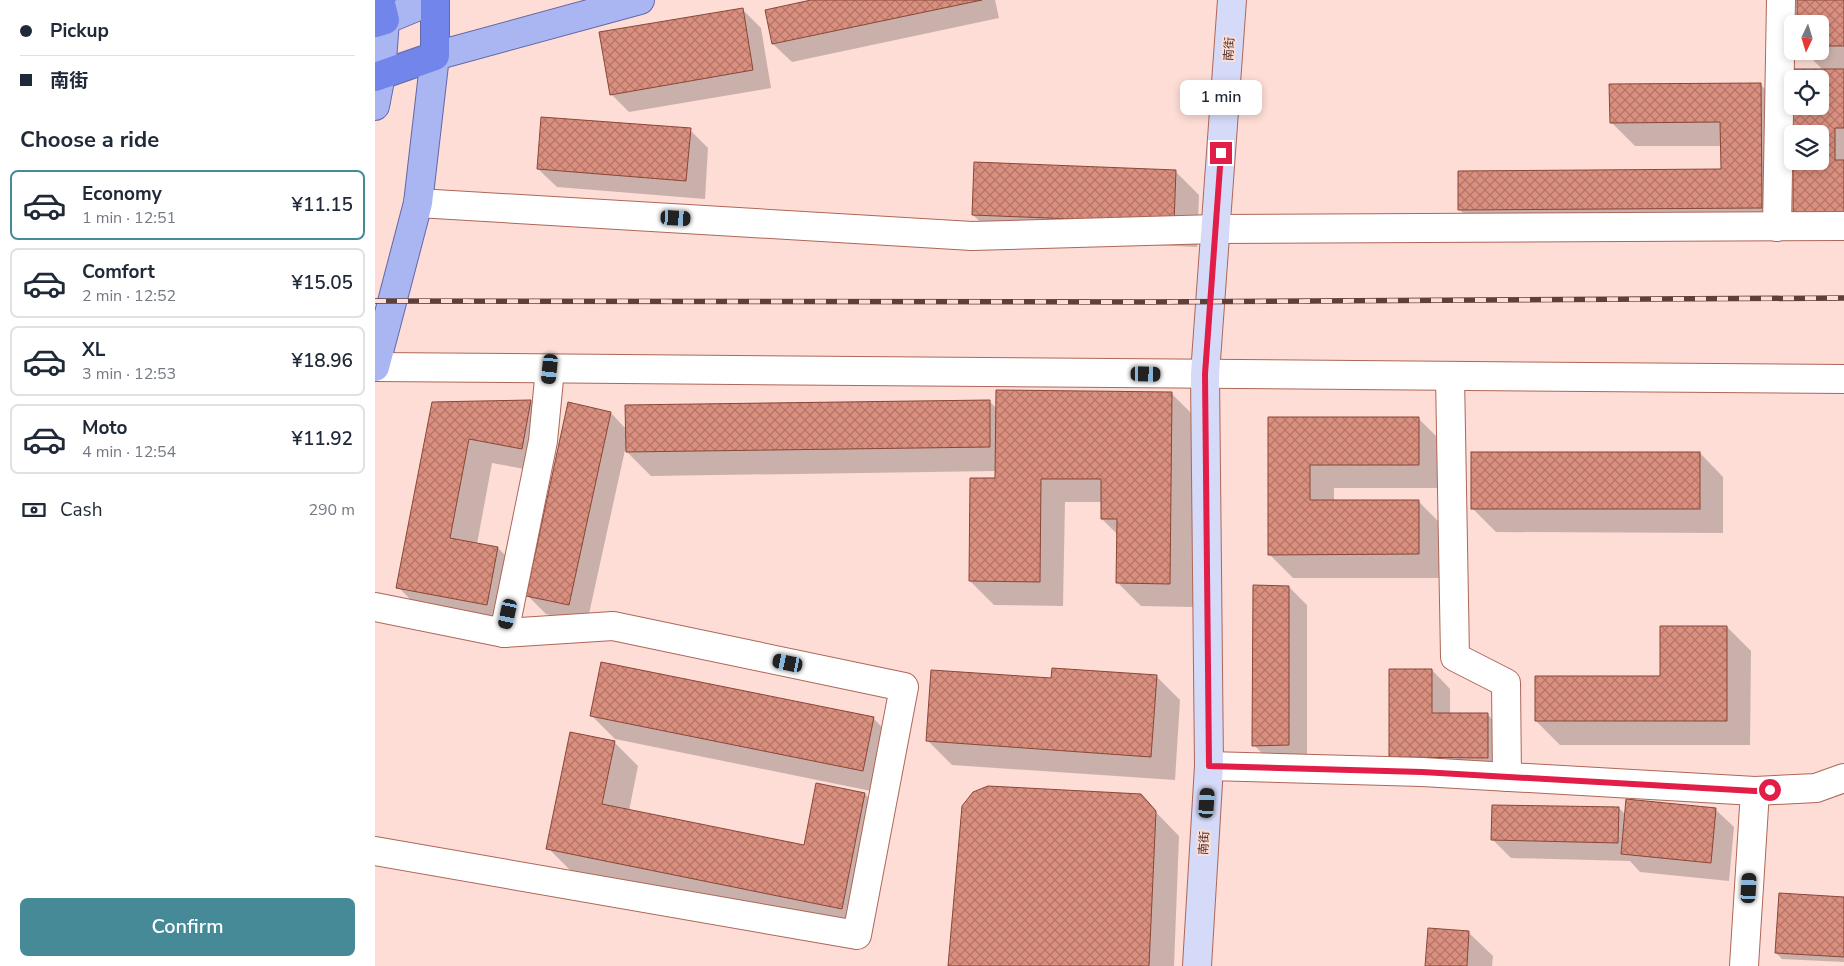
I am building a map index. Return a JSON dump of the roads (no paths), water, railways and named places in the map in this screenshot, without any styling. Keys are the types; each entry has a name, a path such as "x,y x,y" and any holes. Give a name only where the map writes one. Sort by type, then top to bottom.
{"highway":[{"path":"378,76 435,56 434,0"}],"main road":[{"path":"375,106 380,14 434,0"},
{"path":"375,367 418,203 435,56 640,0"}],"street":[{"name":"南街","path":"1197,966 1209,766 1205,374 1232,0"},
{"path":"1777,227 1781,0"},
{"path":"418,203 972,236 1216,229 1844,226"},
{"path":"375,367 1844,379"},
{"path":"504,633 543,442 550,369"},
{"path":"1449,376 1455,657 1506,682 1507,777"},
{"path":"375,607 504,633 613,626 904,687 857,935 375,850"},
{"path":"1209,766 1422,772 1755,791 1816,788 1844,778"},
{"path":"1744,966 1755,791"}],"railway":[{"path":"375,301 1147,302 1844,298"}]}
